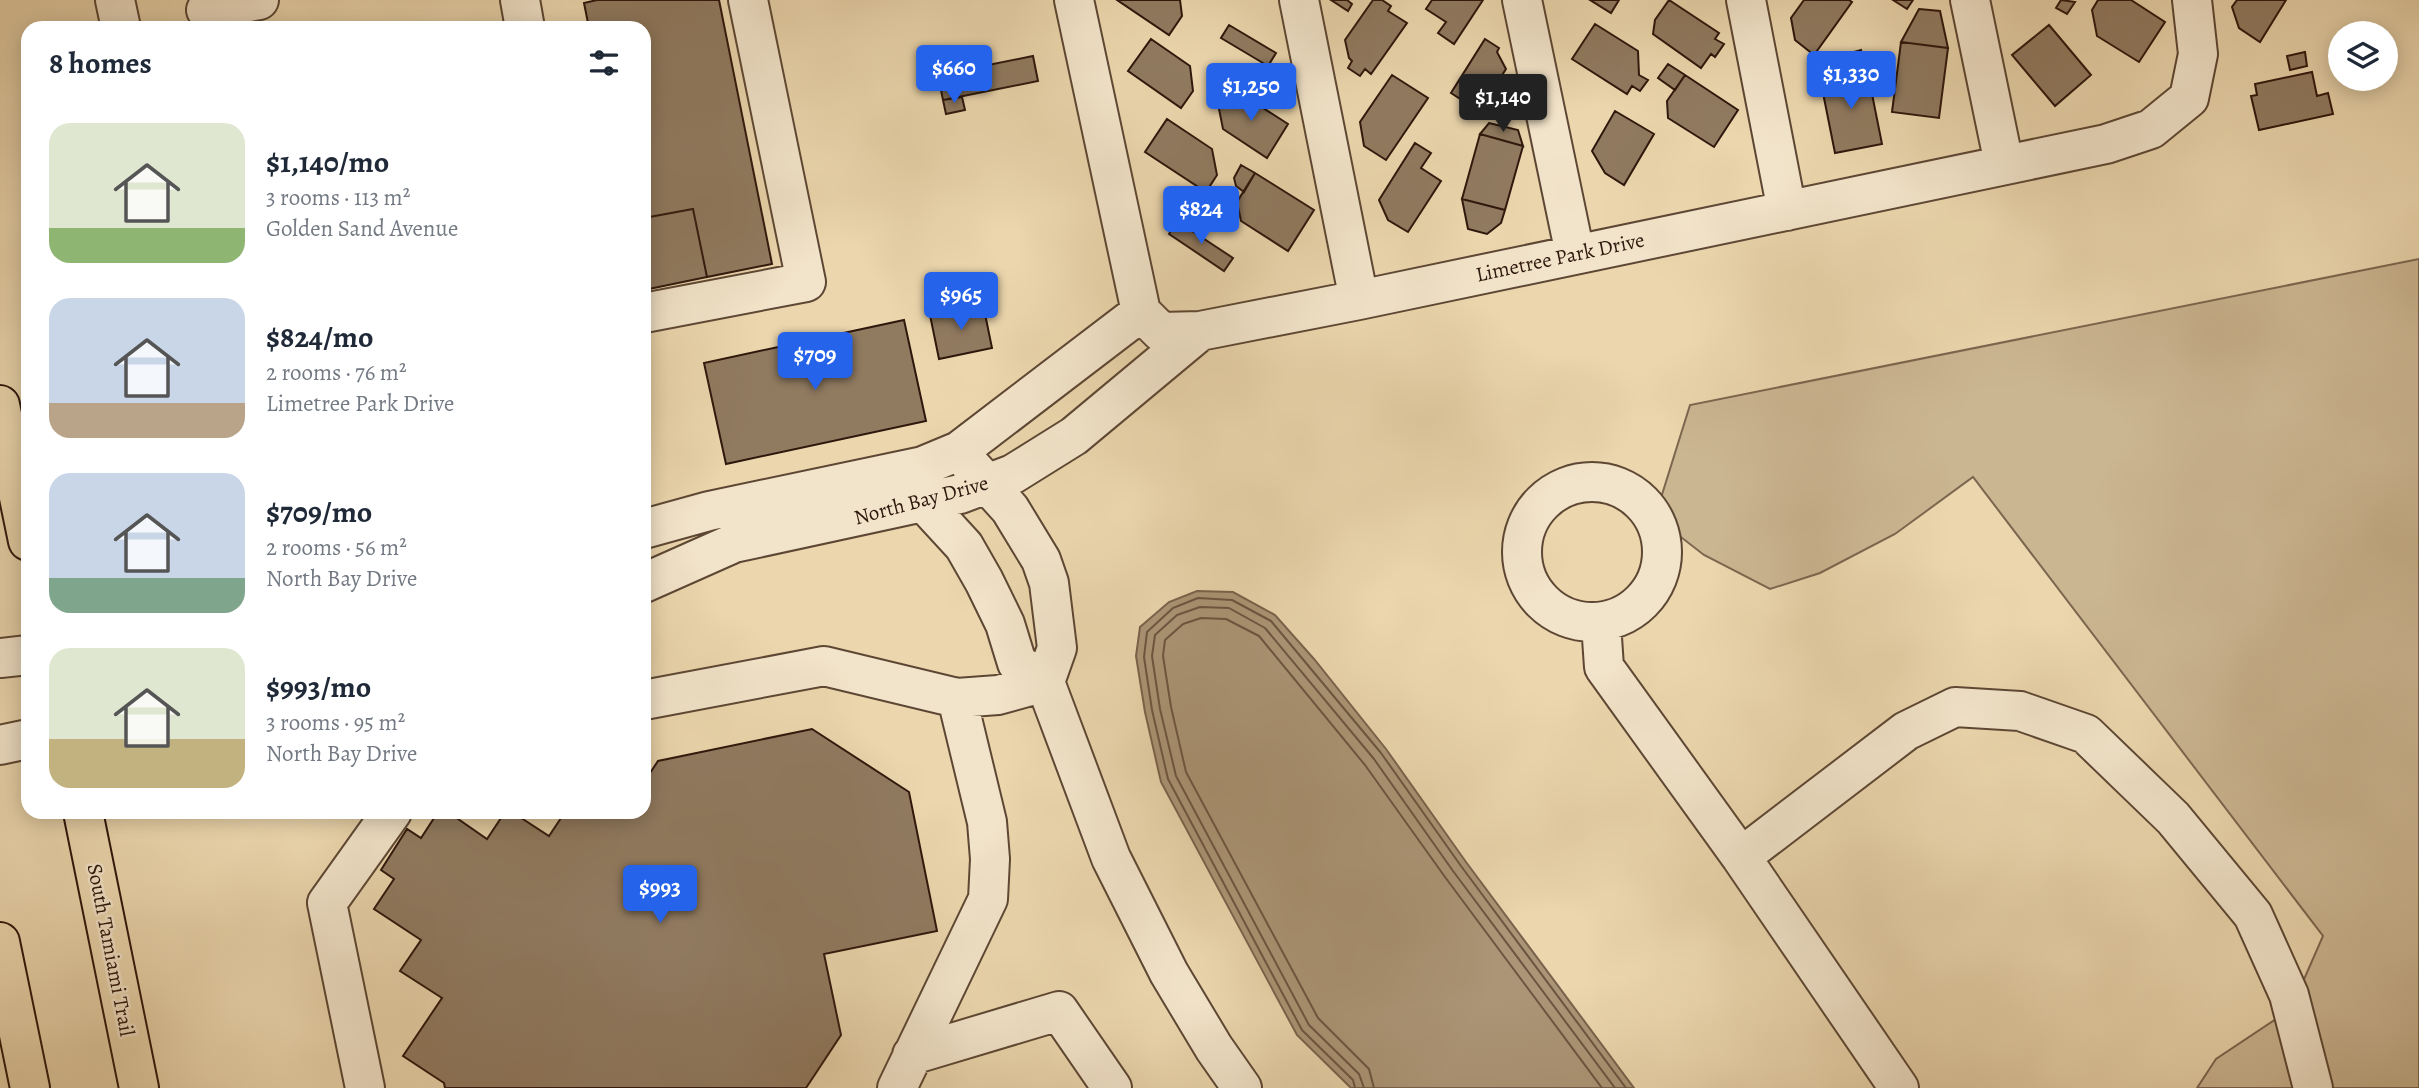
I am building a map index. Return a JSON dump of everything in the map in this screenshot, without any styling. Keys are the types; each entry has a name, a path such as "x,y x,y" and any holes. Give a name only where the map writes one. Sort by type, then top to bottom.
{"main road":[{"path":"0,405 21,507"},
{"name":"South Tamiami Trail","path":"84,819 139,1088"},
{"path":"0,942 30,1088"}],"street":[{"path":"115,0 120,21"},
{"path":"206,13 259,0"},
{"path":"520,0 524,21"},
{"path":"651,312 807,282 748,0"},
{"path":"1074,0 1141,312"},
{"path":"1299,0 1359,300"},
{"path":"1522,0 1575,254"},
{"path":"1746,0 1787,211"},
{"path":"1970,0 2004,164"},
{"name":"Limetree Park Drive","path":"1141,312 1161,332 1200,331 2106,144 2151,129 2189,98 2198,54 2192,0"},
{"name":"North Bay Drive","path":"651,527 709,511 923,466 958,451 1141,312"},
{"name":"North Bay Drive","path":"651,580 734,543 960,494 1013,474 1074,436 1200,331"},
{"path":"1028,398 1060,444"},
{"path":"958,451 1010,509 1041,560 1049,583 1051,617 1057,648 1045,682"},
{"path":"896,472 964,546 1005,624 1017,663 1045,682 1111,858 1169,973 1214,1048 1242,1088"},
{"path":"1601,623 1604,667 1741,857 1899,1088"},
{"path":"0,658 21,656"},
{"path":"651,699 824,666 957,698 999,695 1045,682"},
{"path":"904,1072 988,899 990,859 987,822 957,698"},
{"path":"1741,857 1906,731 1955,707 2020,711 2087,734 2173,818 2253,915 2289,995 2313,1088"},
{"path":"0,746 21,742"},
{"path":"365,1088 327,903 387,819"},
{"path":"904,1072 1059,1011 1112,1088"}],"shaded area":[{"path":"2419,259 2419,1088 2197,1088 2216,1059 2291,1009 2323,936 1973,477 1895,534 1820,573 1770,589 1704,555 1655,517 1690,405"}],"water":[{"path":"1197,591 1233,592 1275,615 1314,659 1386,749 1466,862 1634,1088 1351,1088 1297,1035 1161,782 1145,712 1136,656 1140,627 1169,602"}],"building":[{"path":"597,0 719,0 772,264 707,277 693,209 651,217 651,21 588,21 584,3"},
{"path":"1117,0 1180,0 1182,16 1169,35"},
{"path":"1331,0 1347,0 1352,4 1348,11"},
{"path":"1373,0 1382,0 1391,6 1388,11 1407,23 1371,74 1365,69 1360,76 1348,68 1352,61 1345,40"},
{"path":"1432,0 1483,0 1454,44 1438,33 1446,22 1426,9"},
{"path":"1590,0 1619,0 1611,13"},
{"path":"1669,0 1719,33 1715,39 1724,44 1715,57 1711,54 1701,68 1653,34 1655,20"},
{"path":"1804,0 1852,2 1814,55 1795,40 1791,18"},
{"path":"1893,0 1913,0 1907,9"},
{"path":"2061,0 2075,2 2067,14 2056,8"},
{"path":"2098,0 2131,0 2165,22 2139,62 2097,36 2092,10"},
{"path":"2237,0 2286,0 2260,42 2239,28 2232,7"},
{"path":"1919,9 1940,11 1948,48 1901,42"},
{"path":"1595,24 1638,51 1639,75 1648,80 1640,91 1632,86 1627,94 1572,59"},
{"path":"1229,25 1276,53 1268,66 1221,38"},
{"path":"2049,25 2091,75 2055,106 2012,55"},
{"path":"1151,39 1190,66 1193,91 1181,108 1128,71"},
{"path":"1485,39 1499,48 1497,52 1506,69 1479,111 1451,93"},
{"path":"1901,42 1948,48 1939,118 1892,112"},
{"path":"1861,50 1863,62 1857,63 1854,52"},
{"path":"2305,52 2307,66 2290,70 2287,56"},
{"path":"1033,56 1038,81 943,100 938,75"},
{"path":"1668,64 1685,75 1675,90 1658,78"},
{"path":"1867,69 1882,144 1835,153 1820,78"},
{"path":"2312,72 2317,96 2328,93 2333,114 2259,130 2251,96 2257,95 2255,84"},
{"path":"1392,75 1428,98 1386,160 1364,146 1360,122"},
{"path":"1685,75 1738,110 1714,147 1668,118 1667,101"},
{"path":"1232,88 1288,124 1267,158 1223,129 1219,109"},
{"path":"962,97 965,110 946,114 943,100"},
{"path":"1615,111 1654,134 1624,185 1605,173 1592,151"},
{"path":"1167,119 1212,149 1217,175 1206,192 1145,152"},
{"path":"1489,123 1518,130 1523,146 1480,134"},
{"path":"1480,134 1523,146 1505,210 1462,199"},
{"path":"1415,143 1431,153 1421,168 1441,181 1408,232 1388,220 1379,200"},
{"path":"1241,165 1255,173 1244,192 1236,186 1234,178"},
{"path":"1255,173 1314,210 1288,251 1241,221 1237,202"},
{"path":"1462,199 1505,210 1501,223 1487,234 1468,229"},
{"path":"693,209 707,277 651,289 651,217"},
{"path":"1177,221 1233,258 1224,271 1169,234"},
{"path":"983,304 992,348 939,359 930,315"},
{"path":"904,320 926,421 726,464 704,363"},
{"path":"812,729 909,792 937,931 824,954 841,1035 806,1088 445,1088 444,1083 403,1056 442,998 400,971 421,940 374,909 394,879 381,870 407,829 421,838 433,819 458,819 487,839 500,819 523,819 549,836 560,819 651,819 651,772 658,761"}]}
